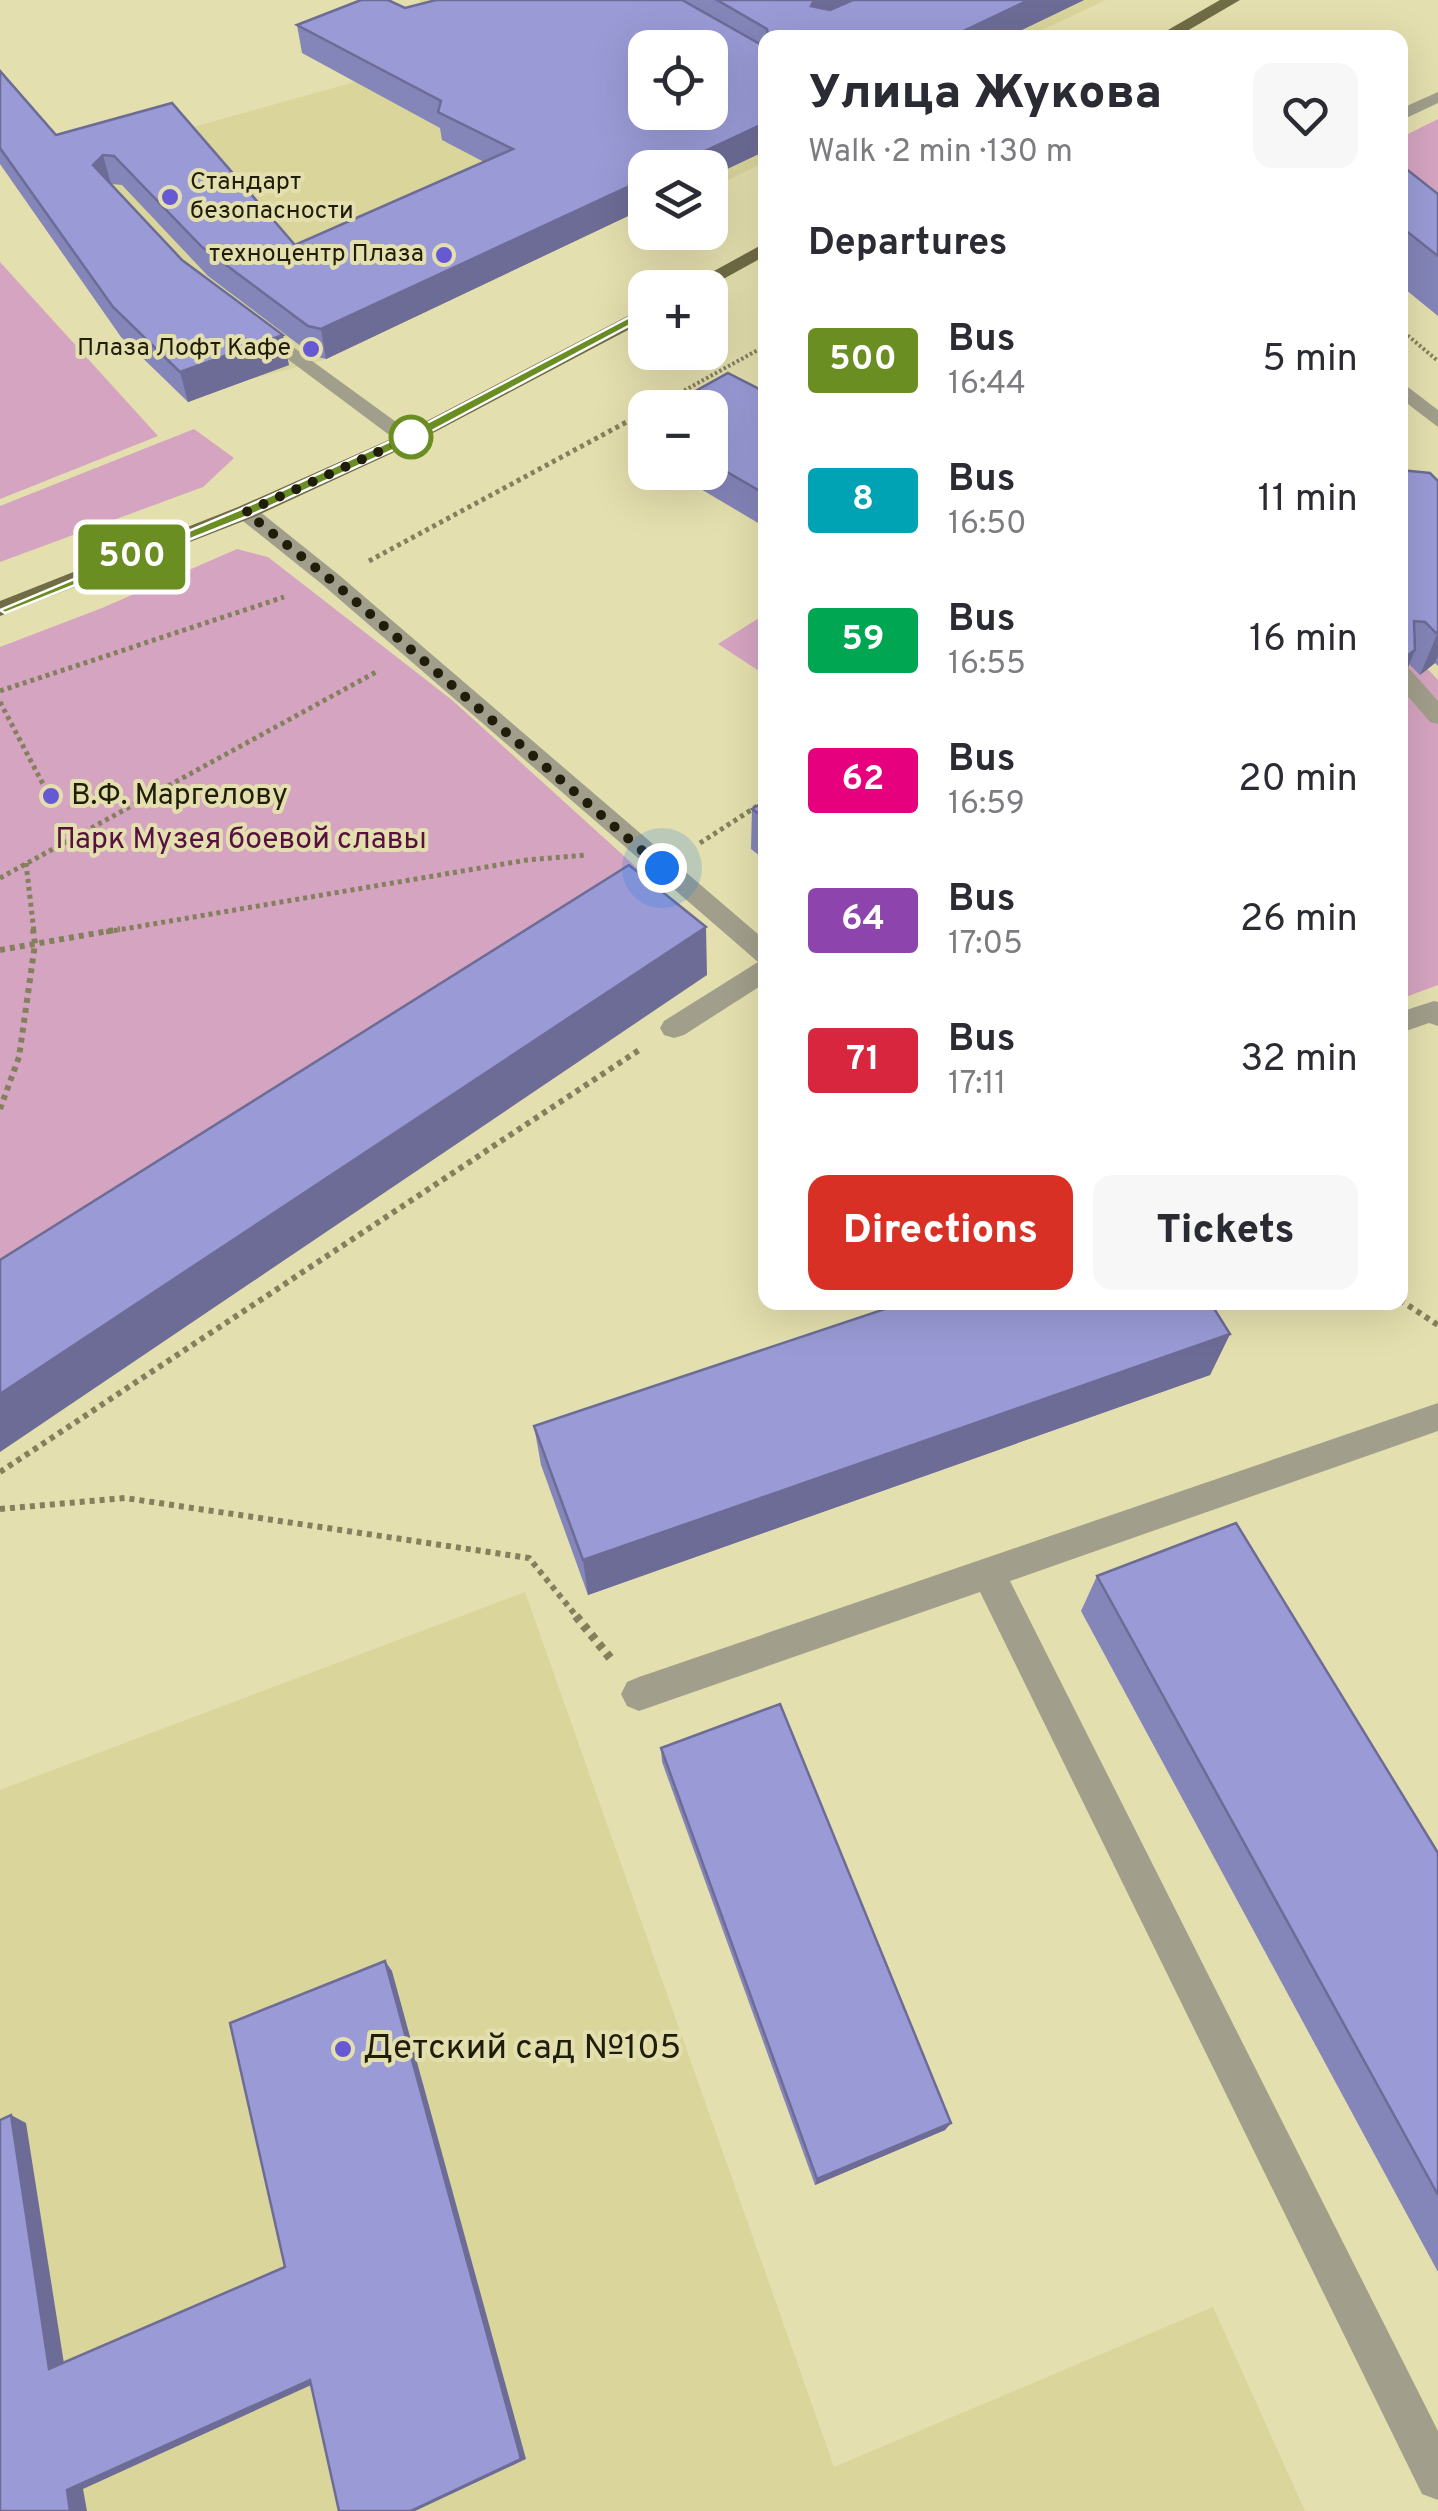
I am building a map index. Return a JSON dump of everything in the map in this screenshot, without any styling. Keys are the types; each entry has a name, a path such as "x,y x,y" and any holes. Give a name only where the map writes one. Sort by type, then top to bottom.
{"main road":[{"path":"1177,30 1232,0"},
{"path":"726,270 758,253"},
{"path":"0,610 246,512 406,439 628,321"}],"street":[{"path":"1408,112 1438,97"},
{"path":"229,306 406,439"},
{"path":"1408,401 1438,420"},
{"path":"246,512 331,580 758,949"},
{"path":"1408,681 1438,716"},
{"path":"674,1028 758,974"},
{"path":"1408,1020 1434,1011 1438,1016"},
{"path":"639,1694 1438,1417"},
{"path":"988,1573 1438,2478"}],"path":[{"path":"1408,336 1438,361"},
{"path":"686,390 758,350"},
{"path":"0,691 331,580 450,520 628,421"},
{"path":"0,878 414,652"},
{"path":"0,702 44,786"},
{"path":"0,950 527,860 591,854 662,868 758,806"},
{"path":"0,1109 20,1058 35,944 26,864"},
{"path":"0,1472 674,1028"},
{"path":"1408,1305 1438,1324"},
{"path":"0,1509 125,1498 529,1558 639,1694"}],"shaded area":[{"path":"419,0 1106,0 1042,30 758,30 758,165 728,180 728,150 628,150 628,216 327,359 244,381 188,402 94,298 10,178 351,83 413,57 422,4"},
{"name":"Детский сад №105","path":"525,1592 834,2467 1213,2307 1305,2511 0,2511 0,1790"}],"green space":[{"path":"1438,119 1438,204 1408,181 1408,134"},
{"path":"0,262 158,436 0,499"},
{"path":"194,429 234,458 203,487 0,562 0,506"},
{"name":"Парк Музея боевой славы","path":"237,549 268,557 452,700 646,876 0,1262 0,647"},
{"path":"758,618 758,670 718,644"},
{"path":"1414,655 1438,680 1438,985 1408,996 1408,699 1408,658"}],"building":[{"path":"361,0 388,0 405,8 436,0 682,0 758,43 758,126 707,150 628,150 628,187 321,329 308,326 202,247 114,156 103,155 93,165 182,260 283,335 180,372 113,307 0,148 0,71 56,135 172,103 295,245 513,149 438,112 441,101 297,25"},
{"path":"717,0 814,0 811,6 830,10 853,0 1029,0 966,30 767,29"},
{"path":"1408,170 1438,194 1438,256 1408,232"},
{"path":"728,373 758,388 758,490 728,472 728,390 697,390"},
{"path":"1408,471 1430,473 1438,481 1438,632 1425,622 1414,621 1415,650 1408,655"},
{"path":"629,865 706,927 0,1394 0,1260"},
{"path":"882,1310 1215,1310 1230,1334 583,1560 534,1426"},
{"path":"1236,1523 1438,1853 1438,2195 1097,1576"},
{"path":"780,1704 951,2123 817,2179 661,1748"},
{"path":"385,1961 521,2459 411,2511 339,2511 310,2380 67,2490 70,2511 0,2511 0,2120 11,2115 49,2369 285,2267 230,2023"}],"bus line":[{"name":"500","path":"0,610 246,512 406,439 628,322"}],"place":[{"name":"Стандарт безопасности","path":"170,197"},
{"name":"техноцентр Плаза","path":"444,255"},
{"name":"Плаза Лофт Кафе","path":"311,349"},
{"name":"В.Ф. Маргелову","path":"51,796"},
{"name":"Детский сад №105","path":"343,2049"}],"route":[{"path":"411,437 246,512 331,580 662,868"}]}
